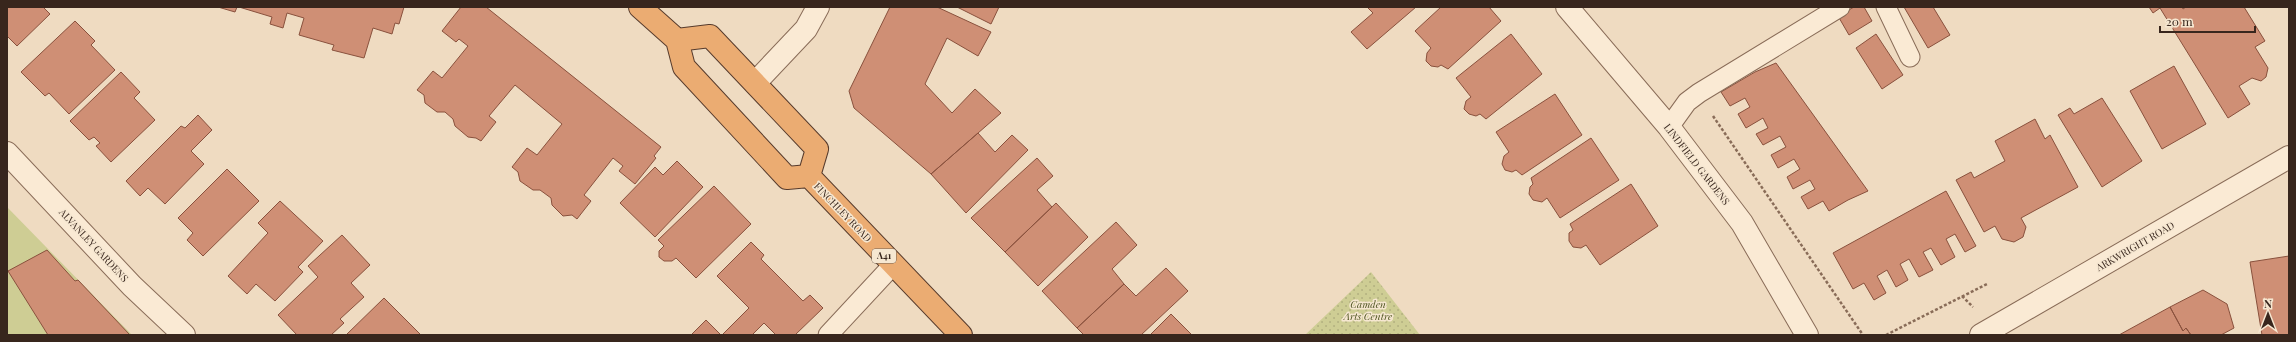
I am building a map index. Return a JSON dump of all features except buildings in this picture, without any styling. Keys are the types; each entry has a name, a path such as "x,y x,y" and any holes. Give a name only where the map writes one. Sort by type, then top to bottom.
{"highway":[{"path":"640,7 676,40"},
{"name":"FINCHLEY ROAD","path":"710,36 817,149 809,176 787,178 684,67 676,40 710,36"},
{"name":"FINCHLEY ROAD","path":"809,176 961,335"}],"street":[{"path":"755,83 806,29 818,7"},
{"name":"LINDFIELD GARDENS","path":"1567,7 1669,127 1742,224 1807,335"},
{"name":"ALVANLEY GARDENS","path":"7,153 132,286 184,335"},
{"name":"ARKWRIGHT ROAD","path":"1981,335 2289,157"}],"lane":[{"path":"1669,127 1687,102 1699,93 1840,7"},
{"path":"1886,7 1910,57"},
{"path":"828,335 893,265"}],"path":[{"path":"1722,132 1863,335"},
{"path":"1886,335 1987,284"}],"green space":[{"path":"7,207 132,335 7,335"},
{"name":"Camden Arts Centre","path":"1371,272 1420,335 1305,335"}]}
